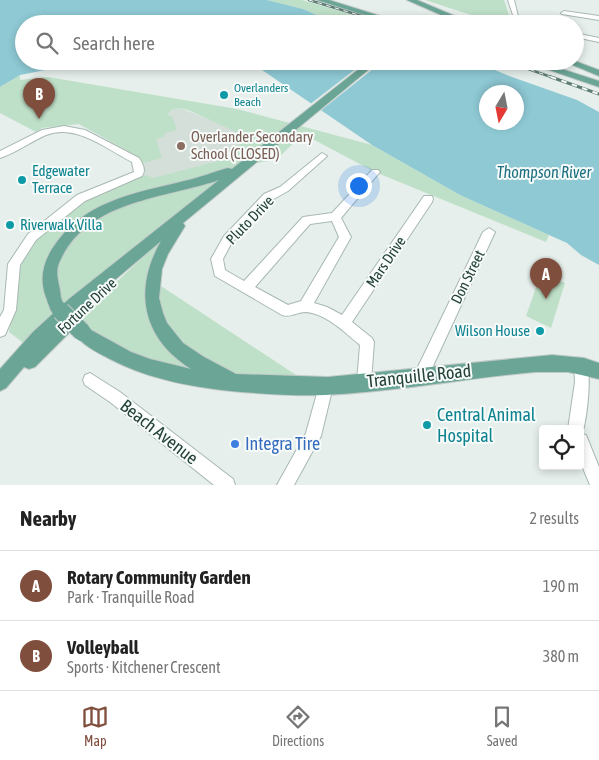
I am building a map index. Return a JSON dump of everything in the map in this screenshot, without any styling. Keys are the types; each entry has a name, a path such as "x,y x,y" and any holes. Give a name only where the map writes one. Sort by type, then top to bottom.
{"main road":[{"path":"321,0 374,15"},
{"path":"344,0 343,3 349,8"},
{"path":"408,2 423,12 423,15"},
{"path":"408,2 446,15"},
{"path":"584,68 599,73"},
{"name":"Fortune Drive","path":"0,382 24,366 72,318 141,257 171,225 193,206 364,70"},
{"path":"559,70 599,82"},
{"name":"Tranquille Road","path":"243,166 186,186 118,203 86,218 60,247 50,269 54,299 58,307 82,332 110,350 139,363 182,376 238,384 326,386 562,364 581,365 599,371"},
{"path":"193,206 169,238 153,274 150,294 156,318 171,342 198,364 238,384"}],"street":[{"path":"511,0 516,15"},
{"path":"564,13 578,15"},
{"path":"584,16 599,18"},
{"path":"584,37 599,40"},
{"path":"0,155 45,132 73,129 136,160 139,165 140,174 81,198 32,237 14,264 5,296 10,310 0,331"},
{"name":"Pluto Drive","path":"246,289 219,273 217,259 228,239 268,197 284,189 322,156"},
{"path":"364,382 367,342 344,324 321,310 305,306 287,311 246,289 307,220 335,218 375,172"},
{"name":"Mars Drive","path":"344,324 428,199"},
{"path":"305,306 345,237 335,218"},
{"name":"Don Street","path":"421,376 489,232"},
{"path":"577,425 582,382 581,365"},
{"name":"Beach Avenue","path":"90,380 115,397 227,485"},
{"path":"285,485 313,436 326,386"},
{"path":"584,451 598,485"}],"shaded area":[{"name":"Overlander Secondary School (CLOSED)","path":"180,108 253,137 223,165 141,182 143,163 137,156 81,125"}],"green space":[{"path":"267,0 302,0 353,15 316,15 303,9"},
{"path":"425,0 504,0 509,15 471,15"},
{"path":"20,75 20,80 48,77 237,109 372,145 460,195 549,235 546,242 375,172 303,134 276,160 241,165 216,175 85,217 47,270 57,314 26,345 9,332 14,295 17,277 23,260 32,244 44,229 75,206 146,175 153,178 222,160 244,141 245,136 188,110 179,108 171,110 167,115 172,116 177,130 165,133 164,137 156,139 162,158 143,163 137,156 79,124 42,128 36,132 0,113 0,87"},
{"path":"229,174 64,306 54,280 58,258 73,234 119,204"},
{"path":"171,230 154,262 152,321 208,375 146,361 101,339 77,320"},
{"path":"541,273 565,283 551,328 526,316"},
{"path":"155,282 305,381 237,379 180,344 164,324"}],"water":[{"path":"0,0 267,0 303,9 316,15 15,15 15,70 45,70 20,75 0,87"},
{"name":"Thompson River","path":"262,70 495,70 577,100 599,112 599,265 581,255 567,243 460,195 372,145"}],"pier":[{"path":"354,70 372,70 319,112 309,105"}],"railway":[{"path":"309,0 358,15"},
{"path":"531,70 554,78"},
{"path":"551,77 599,94"}],"place":[{"name":"Overlanders Beach","path":"224,95"},
{"name":"Volleyball","path":"39,119"},
{"name":"Overlander Secondary School (CLOSED)","path":"181,146"},
{"name":"Edgewater Terrace","path":"22,180"},
{"name":"Riverwalk Villa","path":"10,225"},
{"name":"Rotary Community Garden","path":"546,299"},
{"name":"Wilson House","path":"540,331"},
{"name":"Central Animal Hospital","path":"427,425"},
{"name":"Integra Tire","path":"235,444"}]}
